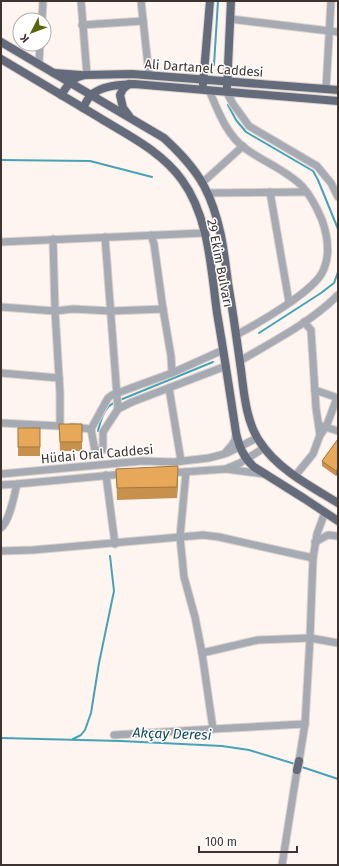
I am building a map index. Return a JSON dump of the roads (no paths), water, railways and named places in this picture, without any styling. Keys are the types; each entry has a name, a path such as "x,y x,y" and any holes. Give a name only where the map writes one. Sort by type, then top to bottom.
{"main road":[{"path":"206,90 204,79 210,1"},
{"path":"226,92 231,1"},
{"name":"29 Ekim Bulvarı","path":"1,42 90,96 164,138 192,167 207,192 212,204 223,242 245,401 257,438 276,461 295,476 338,503"},
{"name":"29 Ekim Bulvarı","path":"1,59 148,148 172,168 181,179 190,193 200,218 208,249 236,433 240,447 246,460 254,467 338,521"},
{"path":"52,73 85,75"},
{"name":"Ali Dartanel Caddesi","path":"69,82 75,78 85,75 132,74 338,90"},
{"path":"61,95 69,82"},
{"path":"129,84 121,92 120,99 123,108 132,120"},
{"name":"Ali Dartanel Caddesi","path":"90,96 95,92 110,87 129,84 338,101"},
{"path":"83,108 90,96"},
{"path":"297,770 299,761"}],"street":[{"path":"42,12 43,1"},
{"path":"81,1 85,75"},
{"path":"141,1 149,75"},
{"path":"326,89 331,1"},
{"path":"230,19 338,32"},
{"path":"82,25 143,21"},
{"path":"39,64 40,52"},
{"path":"206,90 219,114 242,146 287,174 302,186 317,209 326,230 328,246 327,258 321,273 314,282 290,302 255,325 236,335"},
{"path":"226,92 232,104 249,126 317,166 331,183 338,197"},
{"path":"202,184 242,146"},
{"path":"207,192 306,192"},
{"path":"270,192 290,302"},
{"path":"1,242 204,233"},
{"path":"151,235 154,244 164,309 172,373"},
{"path":"105,237 111,311 116,395 117,408 103,432 103,450 95,451 91,429 108,398 116,395 172,373 223,350"},
{"path":"52,239 60,426"},
{"path":"240,360 304,322 325,307 338,295"},
{"path":"1,307 55,311 73,309 111,311 164,309"},
{"path":"304,322 311,330 315,390 322,426"},
{"path":"117,408 226,366"},
{"path":"1,373 59,378"},
{"path":"169,388 181,461"},
{"path":"295,476 313,454 322,426 338,398 315,390"},
{"path":"1,424 60,426 91,429"},
{"path":"322,426 338,431"},
{"path":"222,455 232,445 235,440 236,433"},
{"name":"Hüdai Oral Caddesi","path":"1,474 142,461 198,460 222,455 257,438"},
{"path":"226,469 246,460 264,448"},
{"path":"226,469 252,471 265,474"},
{"name":"Hüdai Oral Caddesi","path":"162,473 226,469"},
{"path":"186,472 180,537 184,576 195,617 202,653 213,729"},
{"name":"Hüdai Oral Caddesi","path":"1,485 129,474"},
{"path":"106,475 115,544"},
{"path":"1,528 4,526 4,518 17,484"},
{"path":"299,761 305,724 313,558 317,534 325,512"},
{"path":"316,542 328,535 338,536"},
{"path":"1,551 115,544 203,536 219,537 313,558"},
{"path":"202,653 258,640 310,638 338,643"},
{"path":"114,735 305,724"},
{"path":"282,865 297,770"}],"waterway":[{"path":"214,65 218,1"},
{"path":"228,105 236,120 246,132 313,171 338,229"},
{"path":"1,160 90,161 152,177"},
{"path":"259,333 334,283 338,272"},
{"path":"120,400 213,362"},
{"path":"98,431 106,410 116,402"},
{"path":"73,739 81,735 85,730 91,713 99,663 114,591 110,556"},
{"name":"Akçay Deresi","path":"1,738 121,741 222,746 249,750 295,764"},
{"name":"Akçay Deresi","path":"299,766 338,779"}]}
